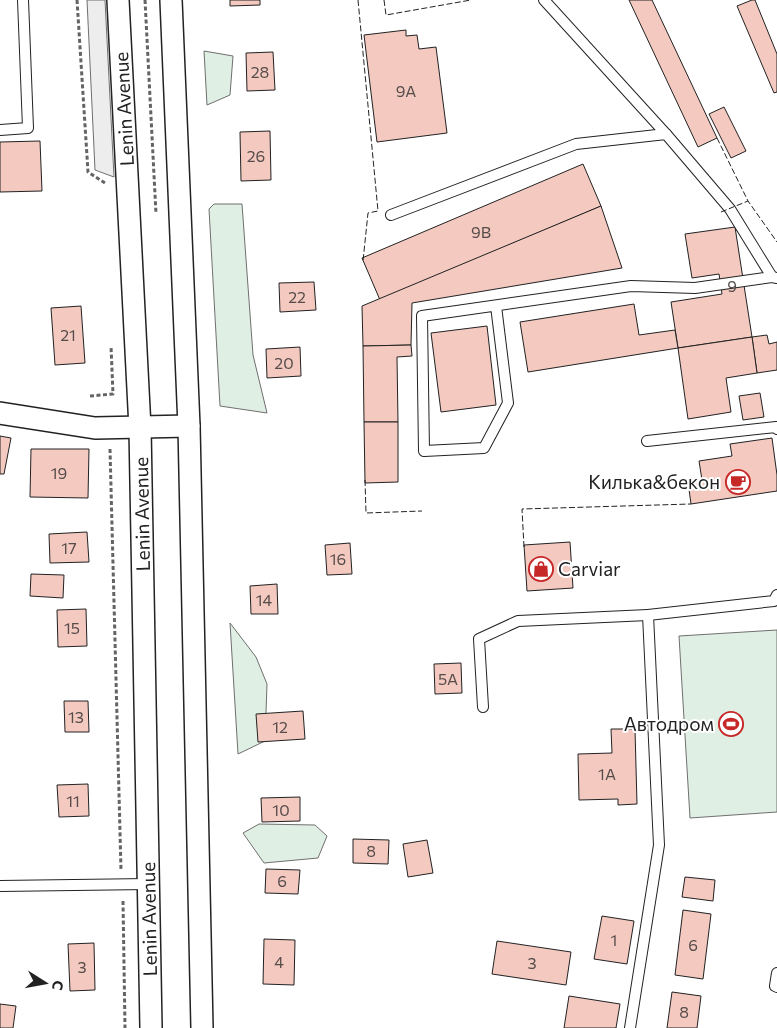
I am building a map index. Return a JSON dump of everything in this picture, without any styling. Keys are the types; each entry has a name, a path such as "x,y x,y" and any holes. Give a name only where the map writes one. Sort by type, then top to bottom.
{"street":[{"name":"Lenin Avenue","path":"118,0 140,428 151,1028"},
{"path":"171,0 189,426 202,1028"},
{"path":"0,413 95,428 189,426"}],"lane":[{"path":"0,130 28,128 23,0"},
{"path":"496,306 508,403 484,448 424,451 422,316 630,286 695,288 774,277 730,209 666,134 544,0"},
{"path":"391,216 576,144 666,134"},
{"path":"647,441 776,427 777,429"},
{"path":"483,707 479,639 518,621 648,615 774,601 777,595"},
{"path":"630,1028 659,845 648,615"},
{"path":"0,886 148,884"},
{"path":"777,973 774,986 777,987"}],"path":[{"path":"77,0 88,172 106,183"},
{"path":"90,396 113,394 111,337"},
{"path":"110,448 125,1028"}],"green space":[{"path":"204,51 233,56 230,95 207,105"},
{"path":"214,204 242,204 253,355 267,413 220,406 209,209"},
{"path":"230,623 256,657 267,684 265,741 238,754"},
{"name":"Автодром","path":"777,630 777,812 690,818 679,636"},
{"path":"259,824 315,825 327,836 318,858 264,863 243,833"}],"shaded area":[{"path":"87,0 105,0 114,177 95,170"}],"building":[{"path":"230,0 260,0 260,5 230,6"},
{"path":"629,0 652,0 717,138 698,147"},
{"path":"755,0 777,54 777,92 774,93 737,6"},
{"path":"406,30 406,36 417,35 419,49 436,47 447,133 377,142 364,35"},
{"path":"273,52 275,90 247,91 246,53"},
{"path":"724,107 746,151 731,158 709,114"},
{"path":"270,131 271,180 241,181 240,132"},
{"path":"40,141 42,191 0,192 0,142"},
{"path":"583,164 601,206 380,300 362,258"},
{"path":"601,206 622,268 412,303 411,345 363,346 362,306"},
{"path":"735,227 752,337 678,348 671,302 722,294 719,274 692,278 685,234"},
{"path":"314,282 316,310 280,312 279,283"},
{"path":"634,304 639,335 675,330 678,348 528,372 520,322"},
{"path":"81,306 85,363 55,365 51,308"},
{"path":"487,326 496,405 441,412 431,333"},
{"path":"767,335 769,344 777,342 777,370 757,373 752,337"},
{"path":"752,337 757,373 726,378 731,412 688,419 678,348"},
{"path":"411,345 412,356 397,357 398,422 364,422 363,346"},
{"path":"300,347 301,376 267,378 266,349"},
{"path":"760,393 764,417 743,420 739,396"},
{"path":"364,422 398,422 398,482 365,483"},
{"path":"0,436 11,438 4,474 0,474"},
{"path":"772,438 777,475 777,491 691,504 688,482 702,480 699,461 732,456 730,444"},
{"path":"31,449 89,449 88,498 30,497"},
{"path":"87,532 89,562 50,563 49,534"},
{"path":"570,542 573,588 527,591 524,545"},
{"path":"350,543 352,574 327,575 325,545"},
{"path":"31,574 64,575 63,598 30,596"},
{"path":"277,584 278,614 251,614 250,586"},
{"path":"86,609 87,646 58,647 57,610"},
{"path":"461,663 462,693 435,694 434,664"},
{"path":"64,701 88,701 89,732 65,732"},
{"path":"303,711 305,739 258,742 256,714"},
{"path":"611,729 635,729 637,804 618,805 618,799 579,800 578,754 612,753"},
{"path":"88,784 89,816 59,817 57,785"},
{"path":"300,797 300,821 262,822 261,798"},
{"path":"353,839 389,840 388,864 353,863"},
{"path":"427,840 433,873 408,877 403,844"},
{"path":"266,869 300,870 298,894 265,893"},
{"path":"685,877 715,880 713,901 682,897"},
{"path":"683,910 711,914 703,979 675,975"},
{"path":"602,916 634,921 627,964 594,959"},
{"path":"264,939 295,940 294,985 263,984"},
{"path":"497,941 571,952 566,985 492,974"},
{"path":"94,943 95,990 70,991 68,944"},
{"path":"672,992 701,996 697,1028 667,1028"},
{"path":"569,996 620,1004 616,1028 564,1028"},
{"path":"0,1004 16,1006 13,1028 0,1028"}],"fence":[{"path":"358,0 378,211 368,213 363,261"},
{"path":"384,0 386,15 471,0"},
{"path":"717,138 748,201 777,242"},
{"path":"721,212 748,201"},
{"path":"365,480 366,513 422,511"},
{"path":"524,547 522,509 691,504"}],"place":[{"name":"Килька&бекон","path":"738,482"},
{"name":"Carviar","path":"541,569"},
{"name":"Автодром","path":"731,724"}]}
